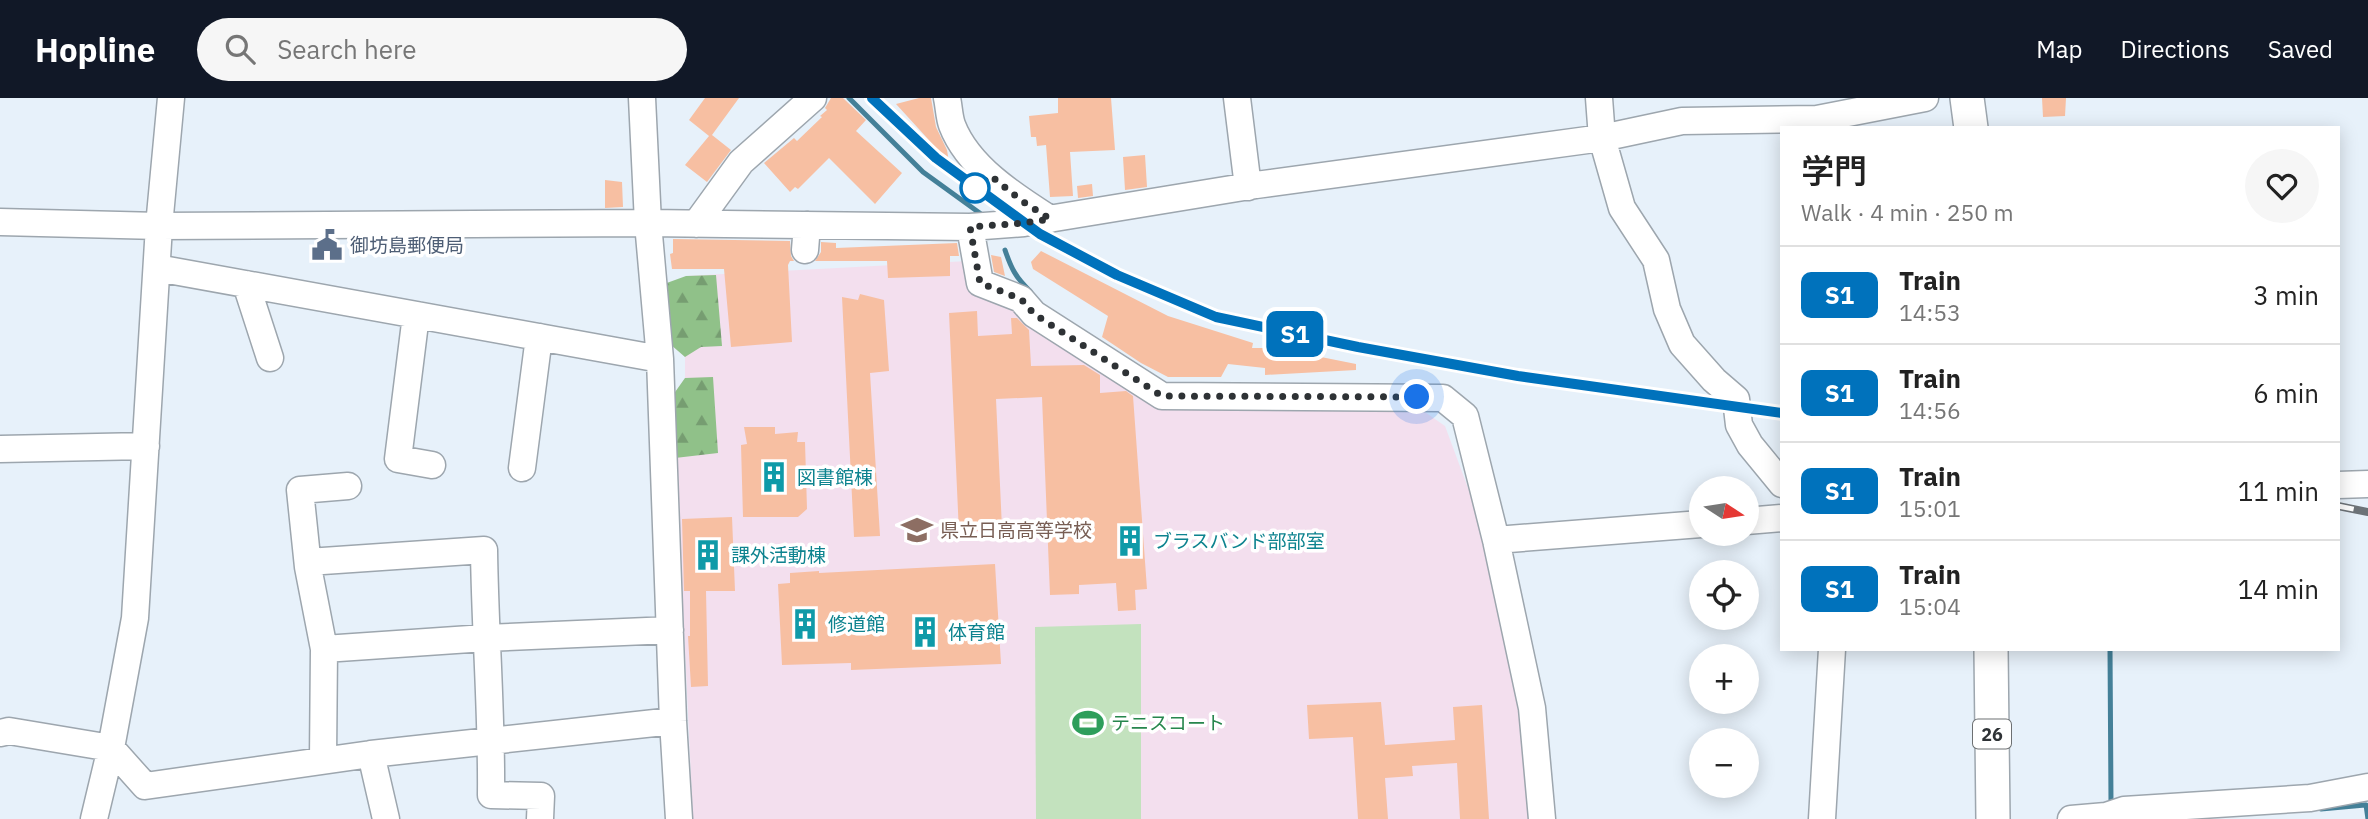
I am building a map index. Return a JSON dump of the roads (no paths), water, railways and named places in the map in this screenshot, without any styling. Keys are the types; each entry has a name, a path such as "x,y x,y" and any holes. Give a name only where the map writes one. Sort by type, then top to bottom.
{"main road":[{"path":"1967,98 1971,126"},
{"name":"26","path":"1991,651 1993,819"}],"street":[{"path":"94,819 111,748 135,618 159,226 171,98"},
{"path":"642,98 648,223 660,359 679,819"},
{"path":"696,224 741,162 813,98"},
{"path":"947,98 953,125 975,163 1022,201 1050,219"},
{"path":"1237,98 1248,187"},
{"path":"1599,98 1602,138 1622,208 1656,260 1667,309 1682,344 1714,380 1736,399 1739,425 1750,444 1780,482"},
{"path":"0,222 159,226 648,223 696,224 806,238 1024,223 1248,187 1602,138 1682,121 1817,119 1925,98"},
{"path":"970,227 980,283 1021,299 1034,314 1162,396 1443,398 1465,416 1496,540 1532,708 1542,819"},
{"path":"157,268 660,359"},
{"path":"246,284 270,358"},
{"path":"416,315 398,459 432,465"},
{"path":"522,468 539,337"},
{"path":"0,450 146,446"},
{"path":"2340,485 2368,484"},
{"path":"323,759 324,649 308,562 300,490 348,486"},
{"path":"1759,520 1780,518"},
{"path":"1496,540 1689,525"},
{"path":"308,562 484,550 485,638 492,740 491,796 541,796 540,819"},
{"path":"324,649 485,638 670,631"},
{"path":"1822,819 1832,651"},
{"path":"0,733 9,731 111,748 145,786 323,759 673,721"},
{"path":"371,754 386,819"},
{"path":"2071,819 2106,816 2124,810 2310,798 2368,787"}],"waterway":[{"path":"849,98 923,172 981,214"},
{"path":"1005,250 1014,272 1030,291"},
{"path":"2110,651 2111,802"},
{"path":"2321,809 2365,805"},
{"path":"2366,805 2368,819"}],"railway":[{"path":"872,98 936,158 1040,234 1117,275 1216,317 1358,347 1518,376 1780,413"},
{"path":"2340,506 2368,512"}],"train":[{"name":"S1","path":"872,98 936,158 1040,234 1117,275 1216,317 1358,347 1518,376 1780,413"}],"place":[{"name":"御坊島郵便局","path":"327,245"},
{"name":"図書館棟","path":"774,477"},
{"name":"県立日高高等学校","path":"917,530"},
{"name":"ブラスバンド部部室","path":"1130,541"},
{"name":"課外活動棟","path":"708,555"},
{"name":"修道館","path":"805,624"},
{"name":"体育館","path":"925,632"},
{"name":"テニスコート","path":"1088,723"}]}
